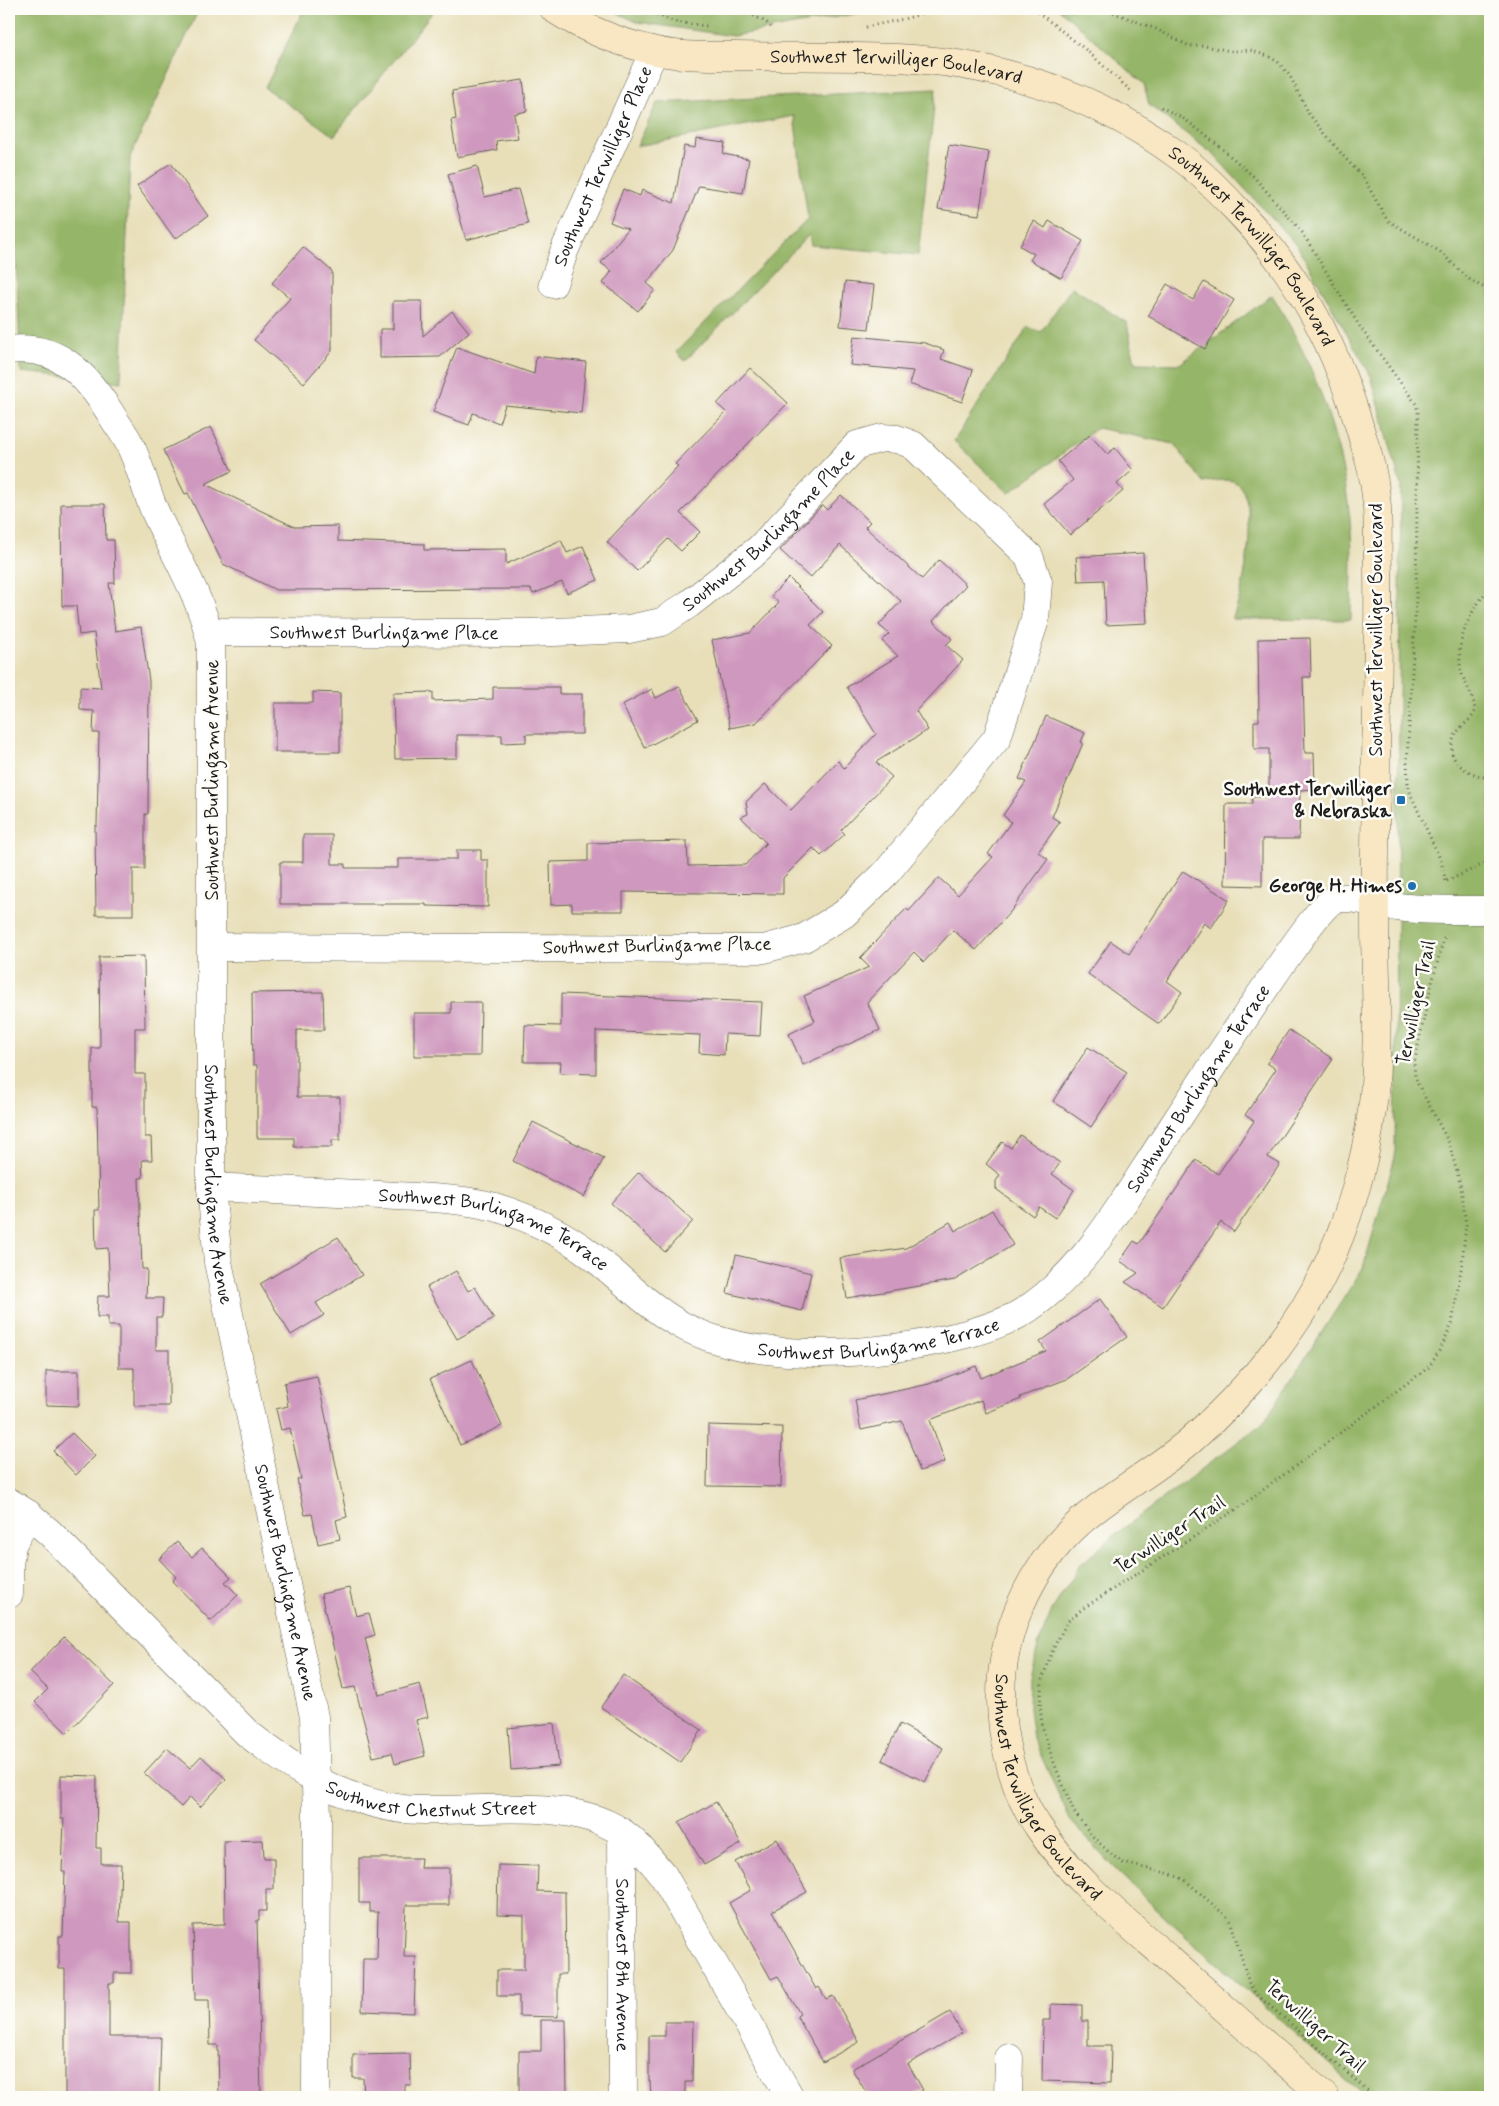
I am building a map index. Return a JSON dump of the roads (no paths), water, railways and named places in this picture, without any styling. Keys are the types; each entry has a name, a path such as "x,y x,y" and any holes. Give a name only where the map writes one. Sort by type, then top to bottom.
{"main road":[{"name":"Southwest Terwilliger Boulevard","path":"554,9 581,25 610,38 654,51 696,56 900,58 938,61 977,67 1026,78 1058,88 1122,119 1186,161 1262,236 1297,282 1323,330 1347,387 1362,432 1376,495 1378,598 1375,1083 1367,1138 1359,1172 1349,1209 1332,1256 1304,1308 1282,1342 1236,1397 1187,1444 1155,1469 1096,1508 1053,1549 1032,1580 1017,1614 1008,1641 1002,1683 1003,1728 1016,1780 1029,1813 1053,1848 1105,1903 1325,2097"}],"street":[{"name":"Southwest Terwilliger Place","path":"553,284 565,249 654,51"},
{"name":"Southwest Burlingame Avenue","path":"9,350 31,350 52,353 72,366 94,387 130,446 156,513 196,595 211,643 211,1187 218,1262 314,1717 316,2097"},
{"name":"Southwest Burlingame Place","path":"209,632 528,633 629,629 662,622 689,604 759,549 857,445 882,438 913,445 1029,556 1038,582 1035,620 997,738 886,873 844,914 804,938 764,949 212,947"},
{"name":"Southwest Burlingame Terrace","path":"211,1187 414,1197 491,1206 539,1223 560,1235 590,1254 674,1321 696,1332 746,1347 800,1353 828,1353 916,1345 998,1324 1020,1313 1048,1293 1075,1267 1106,1227 1296,944 1328,903 1338,898 1400,908 1490,910"},
{"name":"Southwest Chestnut Street","path":"18,1508 84,1567 247,1733 278,1758 315,1780 358,1799 403,1809 535,1810 580,1815 609,1824 622,1833 642,1851 663,1875 790,2097"},
{"path":"9,1594 9,1565 18,1508"},
{"name":"Southwest 8th Avenue","path":"622,1833 623,2097"},
{"path":"1008,2097 1009,2058"}],"place":[{"name":"Southwest Terwilliger & Nebraska","path":"1401,800"},
{"name":"George H. Himes","path":"1412,886"}]}
